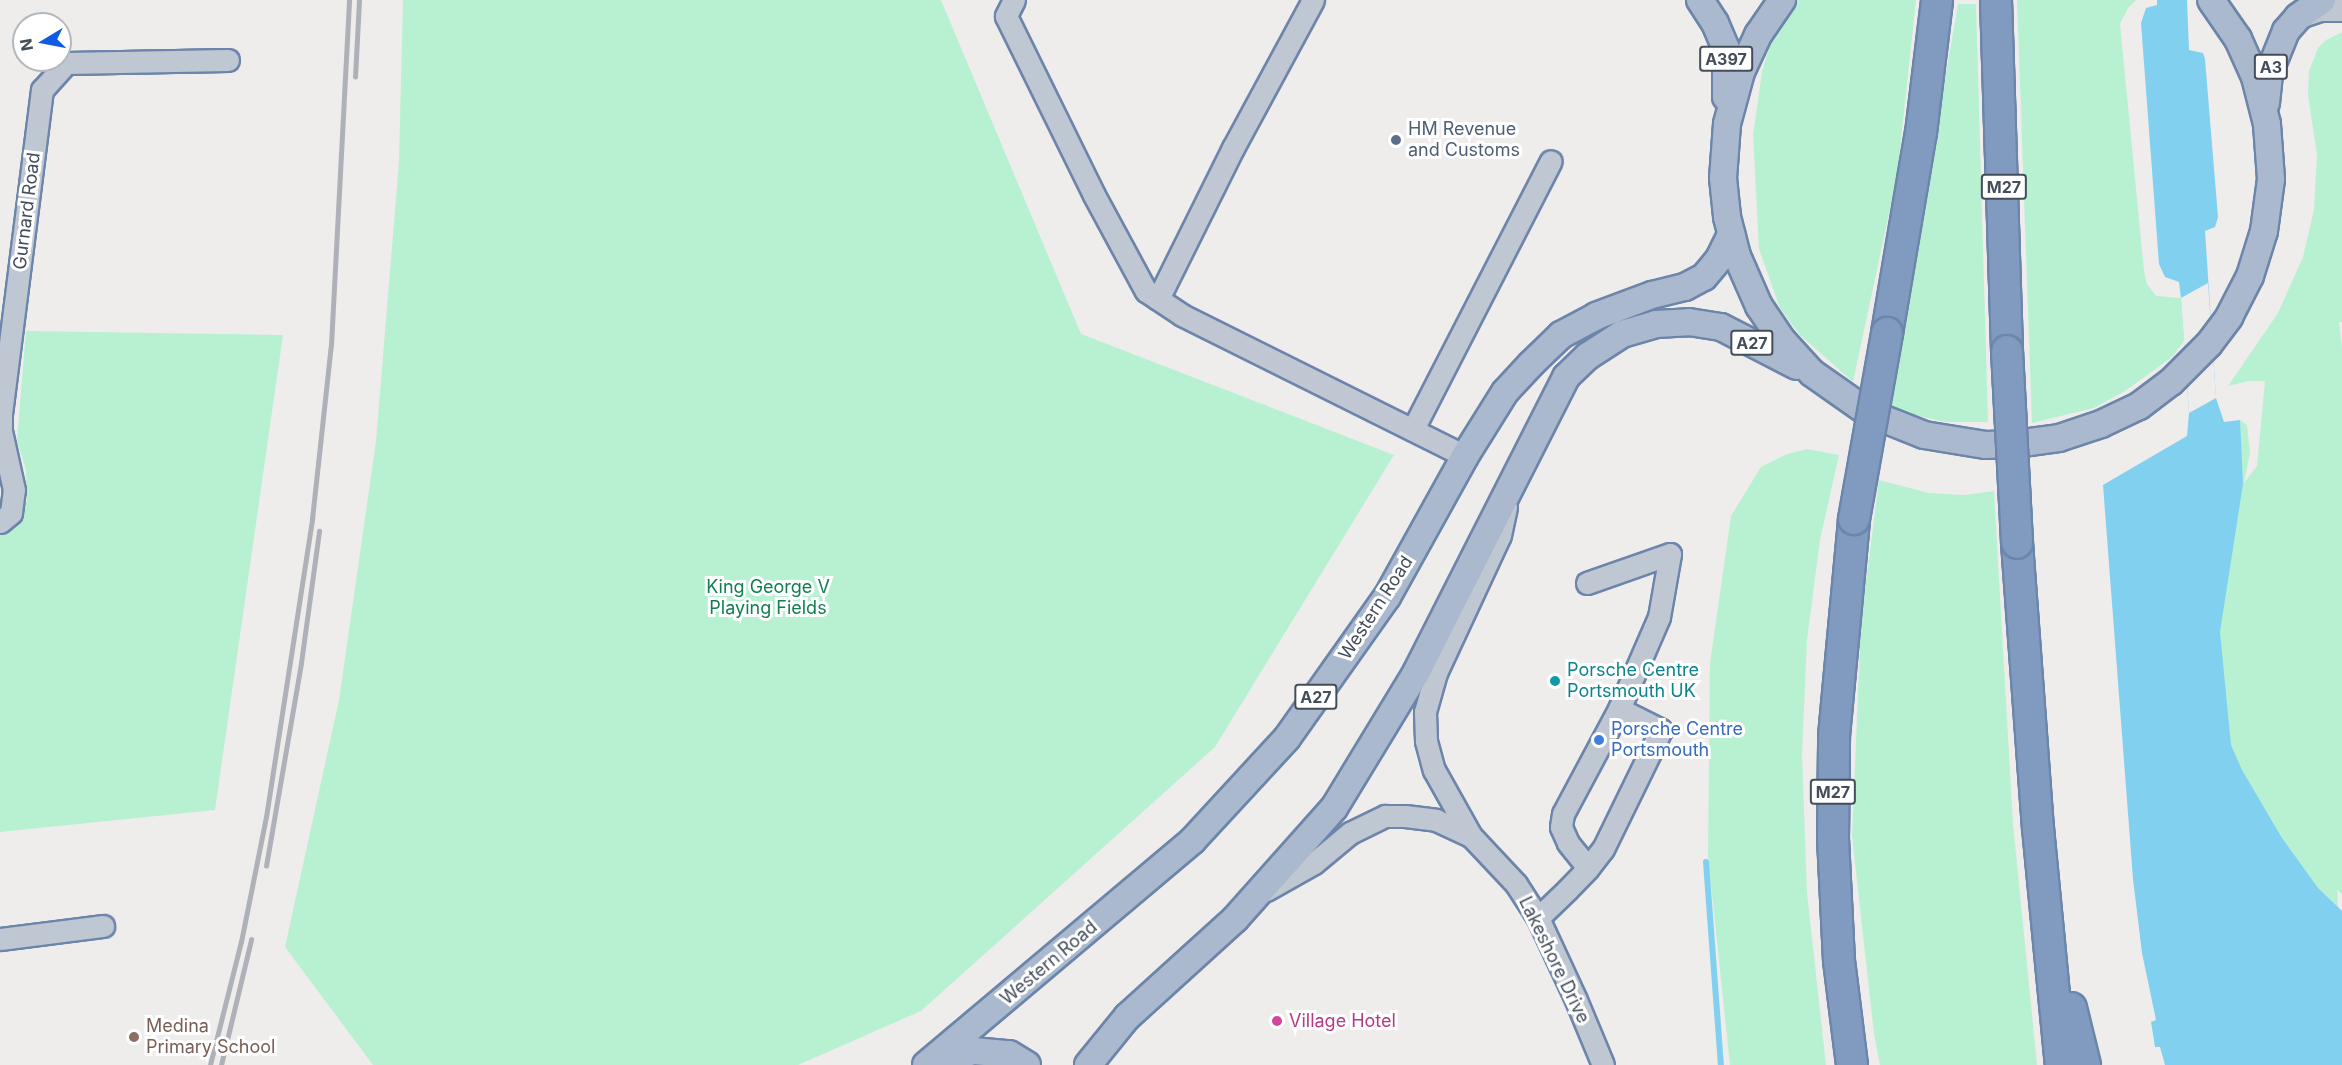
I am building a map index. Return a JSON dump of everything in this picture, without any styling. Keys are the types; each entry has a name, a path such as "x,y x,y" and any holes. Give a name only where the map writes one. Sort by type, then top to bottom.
{"highway":[{"name":"M27","path":"1996,12 2007,351 2017,543 2038,828 2061,1065"},
{"name":"M27","path":"1852,1065 1839,961 1833,840 1834,736 1854,519 1921,133 1936,13"},
{"path":"2038,828 2067,994 2085,1065"}],"main road":[{"name":"A397","path":"1700,0 1715,23 1726,49 1727,124"},
{"path":"1782,0 1758,35 1741,72 1727,124 1723,178 1731,234 1737,256 1759,306 1781,339 1812,373 1869,413 1898,426 1951,441 1986,445 2059,438 2101,424 2139,405 2171,382 2209,344 2229,317 2250,276 2264,231 2271,179 2267,124 2255,77 2238,39 2211,0"},
{"name":"A3","path":"2267,124 2269,73 2286,31 2298,17 2322,0"},
{"name":"Western Road","path":"926,1065 1192,841 1287,738 1387,597 1465,456 1505,392 1561,335 1596,316 1652,295 1684,287 1704,277 1719,259 1731,234"},
{"name":"A27","path":"1088,1065 1127,1017 1256,896 1334,808 1416,673 1513,477 1566,377 1588,356 1622,334 1656,324 1689,322 1721,327 1812,373"},
{"path":"936,1065 973,1051 1009,1054 1027,1065"}],"street":[{"path":"1014,0 1006,16 1094,195 1146,291 1182,315 1465,456"},
{"path":"1158,299 1233,148 1313,0"},
{"path":"2298,17 2321,10 2342,10"},
{"name":"Gurnard Road","path":"0,522 11,513 14,490 1,430 1,414 42,90 66,63 228,60"},
{"path":"1413,429 1551,161"},
{"path":"1471,836 1434,770 1426,741 1425,712 1436,673 1500,536 1513,477"},
{"path":"1587,583 1670,554 1659,617 1619,709 1563,814 1561,827 1568,843 1588,868"},
{"path":"1538,918 1588,868 1603,849 1661,730 1619,709"},
{"path":"1256,896 1314,863 1350,833 1384,816 1436,820 1471,836"},
{"name":"Lakeshore Drive","path":"1471,836 1516,884 1538,918 1603,1065"},
{"path":"0,939 103,926"}],"green space":[{"name":"King George V Playing Fields","path":"403,0 941,0 1081,334 1394,455 1215,747 921,1011 798,1065 373,1065 285,947 339,700 376,441 399,162"},
{"path":"1795,0 1916,0 1897,176 1853,382 1799,334 1780,308 1759,249 1753,135 1762,72 1769,48"},
{"path":"2017,0 2136,0 2128,8 2120,24 2144,271 2147,284 2156,296 2181,298 2184,341 2172,357 2125,391 2094,408 2032,423"},
{"path":"1958,4 1976,4 1988,422 1945,422 1889,409"},
{"path":"2342,32 2342,322 2339,322 2342,347 2342,894 2337,890 2338,907 2342,911 2342,1065 2211,1065 2224,423 2240,420 2247,425 2250,453 2244,483 2257,466 2265,381 2249,381 2228,386 2278,313 2303,257 2314,210 2317,155 2308,95 2309,71 2318,48 2326,40"},
{"path":"26,331 283,335 215,810 0,832 0,535 7,531 27,502 26,470 17,440"},
{"path":"1807,449 1839,455 1820,540 1807,640 1802,754 1807,893 1826,1065 1730,1065 1708,856 1710,663 1731,516 1761,467 1787,454"},
{"path":"1879,480 1929,493 1964,495 1994,491 2013,824 2037,1065 1880,1065 1874,1034 1852,836 1861,622"}],"water":[{"path":"2157,0 2187,0 2189,50 2203,53 2205,59 2218,217 2215,227 2205,231 2216,398 2224,422 2240,420 2243,484 2220,632 2231,745 2242,770 2282,838 2318,888 2342,911 2342,1065 2165,1065 2160,1047 2155,1047 2151,1022 2156,1020 2142,953 2133,879 2103,485 2187,436 2189,413 2181,298 2179,282 2165,277 2159,264 2141,23 2146,8 2157,5"}],"pier":[{"path":"2208,283 2216,398 2189,413 2181,298"}],"waterway":[{"path":"1706,862 1721,1065"}],"railway":[{"path":"210,1065 241,942 266,817 312,519 331,345 349,0"},
{"path":"355,77 359,0"},
{"path":"266,866 301,663 319,531"},
{"path":"221,1065 251,940"}],"place":[{"name":"HM Revenue and Customs","path":"1396,140"},
{"name":"Porsche Centre Portsmouth UK","path":"1555,681"},
{"name":"Porsche Centre Portsmouth","path":"1599,740"},
{"name":"Village Hotel","path":"1277,1021"},
{"name":"Medina Primary School","path":"134,1037"}]}
